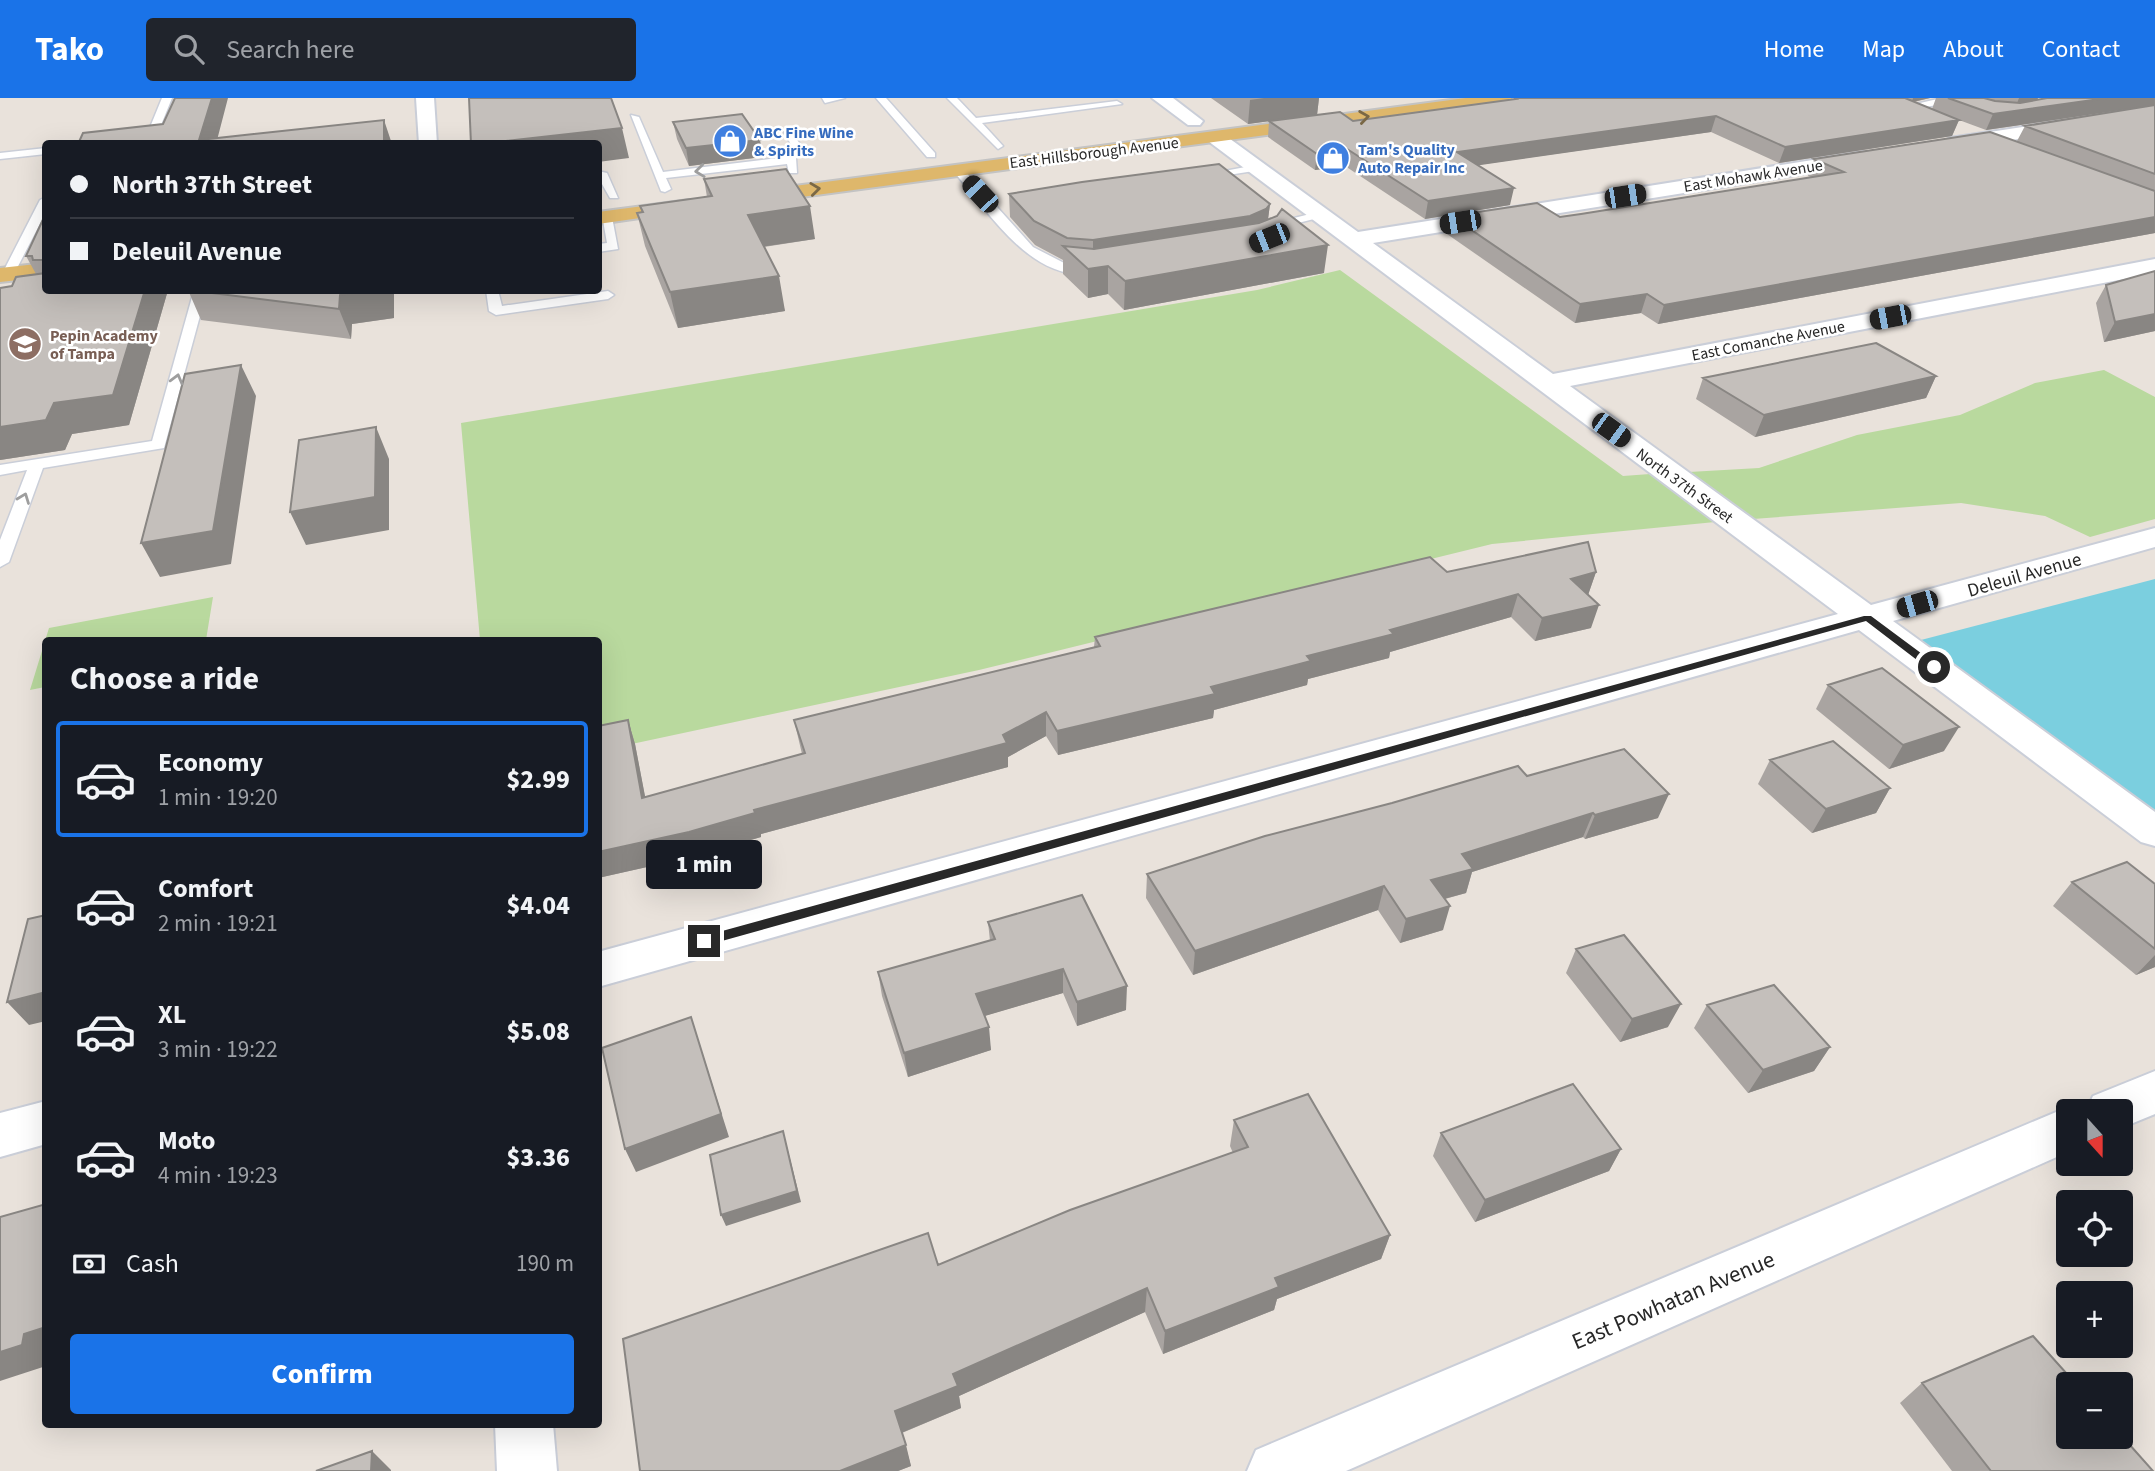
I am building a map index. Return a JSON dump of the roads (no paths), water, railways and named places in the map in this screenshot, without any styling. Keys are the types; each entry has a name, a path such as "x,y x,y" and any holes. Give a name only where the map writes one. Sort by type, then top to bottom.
{"main road":[{"name":"East Hillsborough Avenue","path":"604,207 721,201 1102,151 1289,108 1370,98"},
{"name":"East Hillsborough Avenue","path":"604,207 662,183 792,166 1205,129 1506,98"},
{"path":"1102,151 1121,141 1172,131 1205,129 1289,108"},
{"path":"753,197 786,183 792,166"},
{"path":"4,275 42,270"}],"street":[{"path":"425,98 428,140"},
{"name":"North 37th Street","path":"1161,98 2155,832"},
{"path":"1895,105 2019,153"},
{"path":"1927,147 2155,112"},
{"name":"East Mohawk Avenue","path":"1350,240 1886,154"},
{"name":"East Comanche Avenue","path":"1546,383 2155,266"},
{"name":"Deleuil Avenue","path":"602,969 2155,537"},
{"path":"2133,1101 2155,1092"},
{"path":"0,1135 42,1123"},
{"name":"East Powhatan Avenue","path":"1277,1471 2056,1134"},
{"path":"524,1428 527,1471"}],"lane":[{"path":"150,140 167,98"},
{"path":"825,100 840,98"},
{"path":"881,98 931,155"},
{"path":"952,98 998,146"},
{"path":"1895,105 1950,99 1967,105"},
{"path":"974,121 1117,104"},
{"path":"634,117 662,183"},
{"path":"788,130 800,151 792,166"},
{"path":"0,156 42,151"},
{"path":"1194,177 1256,168"},
{"path":"958,170 1029,250 1044,260 1063,268 1106,268"},
{"path":"602,175 604,207 614,246 602,248"},
{"path":"990,206 1004,204"},
{"path":"4,275 42,207"},
{"path":"1261,242 1269,238 1278,225 1318,215"},
{"path":"0,470 159,445 200,294"},
{"path":"493,294 498,317 608,295"},
{"path":"0,562 37,464"}],"water":[{"path":"2155,579 2155,811 1921,640"}],"place":[{"name":"ABC Fine Wine & Spirits","path":"730,141"},
{"name":"Tam's Quality Auto Repair Inc","path":"1333,158"},
{"name":"Pepin Academy of Tampa","path":"25,344"}]}
